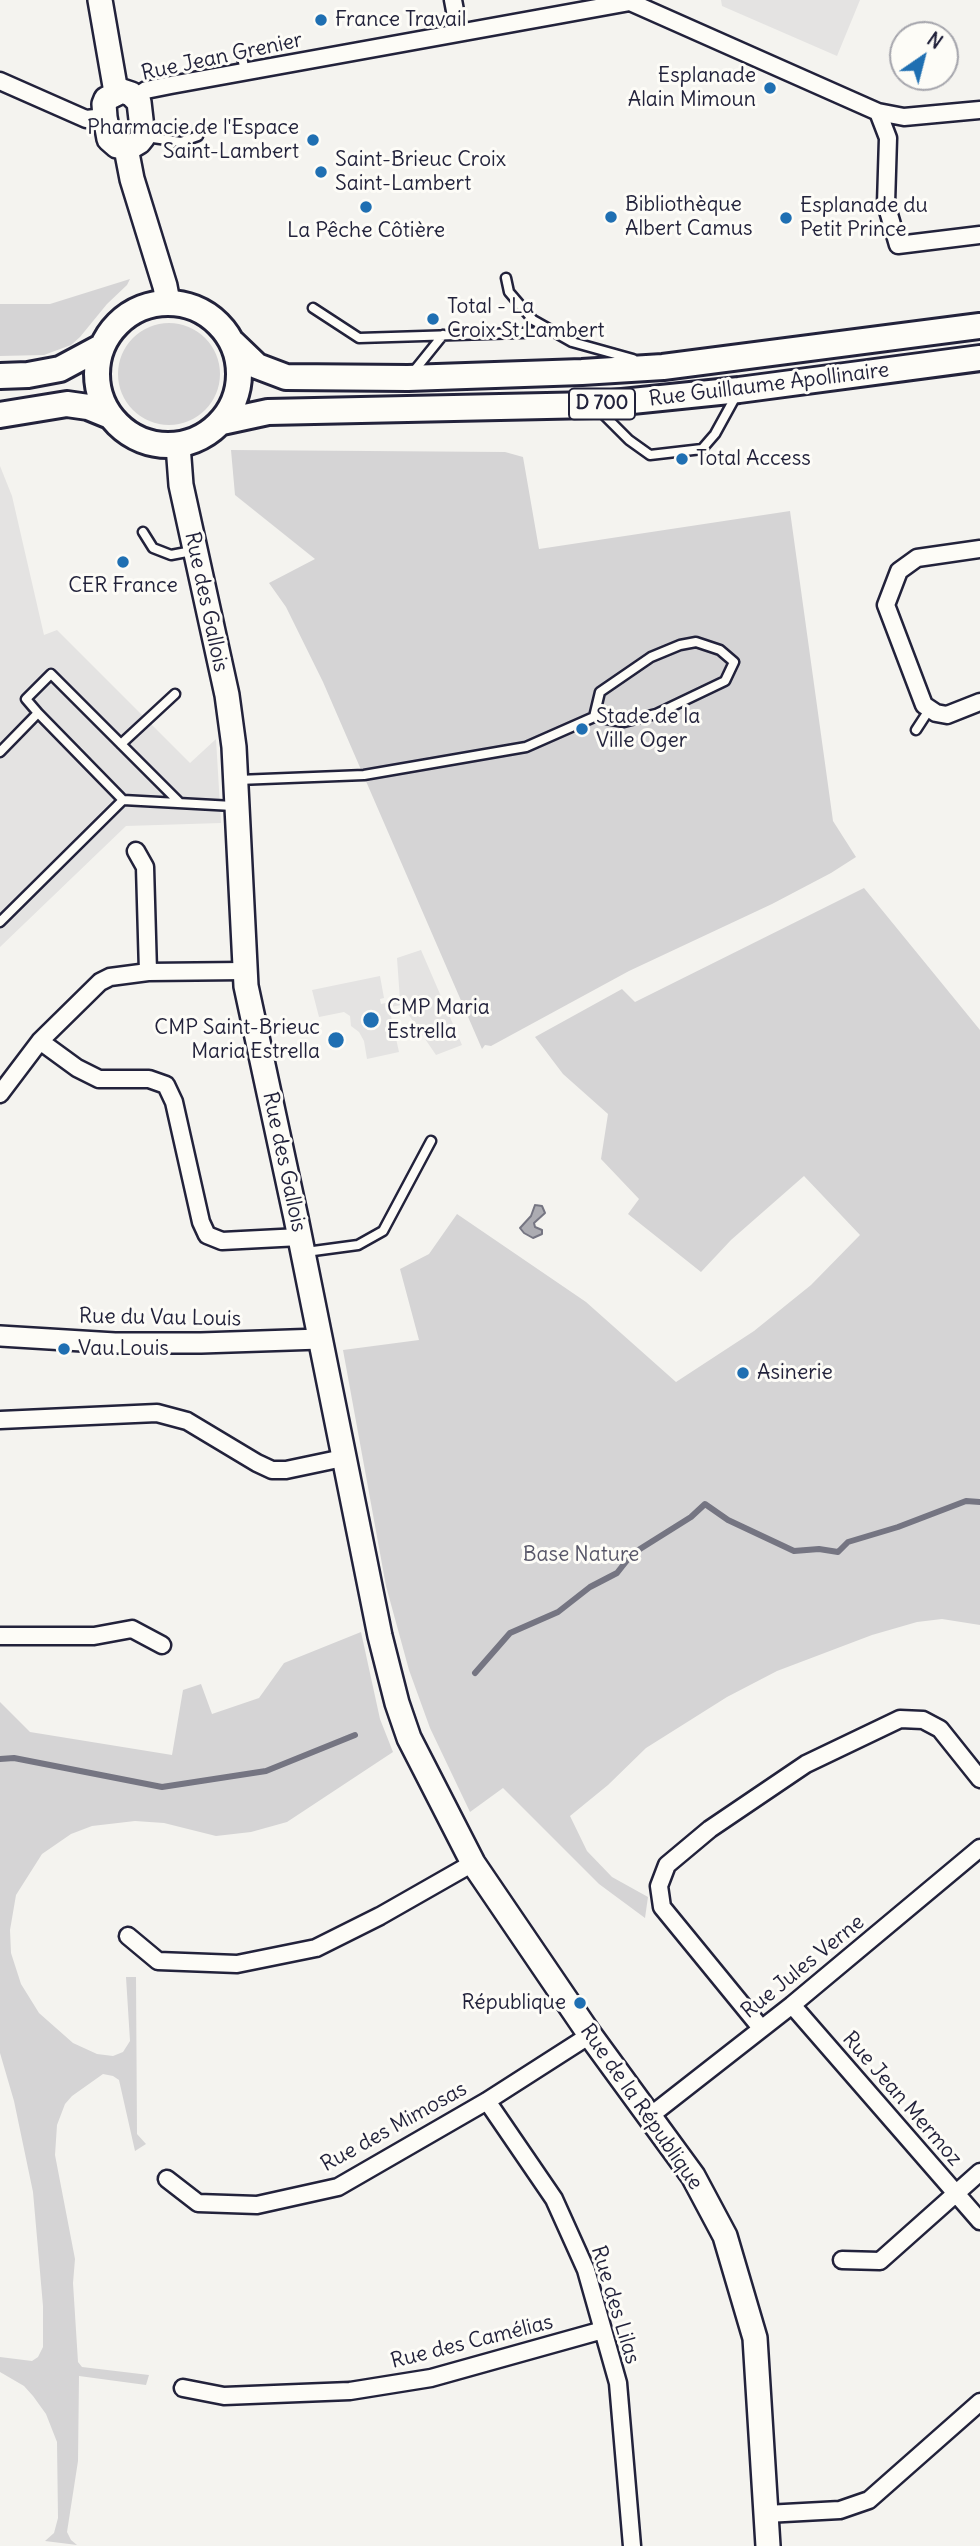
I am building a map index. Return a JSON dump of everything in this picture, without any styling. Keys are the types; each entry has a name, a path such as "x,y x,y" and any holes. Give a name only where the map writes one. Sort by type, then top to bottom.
{"main road":[{"path":"100,0 126,95"},
{"path":"134,142 117,146 108,139 104,104 106,99 126,95 139,102 132,179 168,302"},
{"path":"168,302 188,305 206,313 222,326 233,343 240,363 240,384 234,405 222,422 195,441 159,445 140,440 123,430 110,416 99,394 96,371 102,347 112,329 128,315 147,306 168,302"},
{"name":"Rue Guillaume Apollinaire","path":"233,343 257,366 286,377 408,378 663,367 980,326"},
{"path":"0,376 28,375 60,369 102,347"},
{"name":"Rue Guillaume Apollinaire","path":"222,422 268,412 593,405 739,390 980,358"},
{"path":"0,415 68,404 88,407 110,416"},
{"name":"Rue des Gallois","path":"178,445 181,485 227,695 234,747 244,971 380,1636 399,1708"},
{"name":"Rue de la République","path":"399,1708 409,1738 472,1863 590,2035 693,2176 725,2236 755,2338 768,2546"}],"street":[{"path":"453,0 458,32"},
{"name":"Rue Jean Grenier","path":"126,95 630,2 878,112 904,117 980,110"},
{"path":"0,81 86,119 105,117"},
{"path":"878,112 888,138 886,204 898,244 980,235"},
{"path":"980,549 917,558 899,571 886,605 919,697 929,710 947,715 980,702"},
{"path":"136,851 145,867 148,972"},
{"path":"0,1094 40,1041 100,982 122,974 148,972 244,971"},
{"path":"40,1041 77,1068 99,1079 149,1079 166,1085 174,1102 201,1222 207,1235 222,1241 302,1245"},
{"name":"Rue du Vau Louis","path":"0,1336 128,1343 320,1339"},
{"path":"0,1420 157,1413 187,1420 272,1470 286,1470 343,1458"},
{"path":"0,1636 94,1636 132,1629 162,1645"},
{"path":"761,2028 662,1907 659,1886 667,1865 710,1829 806,1764 900,1719 923,1720 940,1729 980,1779"},
{"name":"Rue Jules Verne","path":"650,2116 792,2005 980,1848"},
{"path":"128,1936 158,1961 237,1965 316,1948 380,1916 472,1863"},
{"name":"Rue Jean Mermoz","path":"792,2005 980,2221"},
{"name":"Rue des Mimosas","path":"167,2179 198,2203 257,2205 338,2187 487,2101 590,2035"},
{"name":"Rue des Lilas","path":"487,2101 554,2199 586,2270 618,2383 632,2546"},
{"path":"842,2260 880,2261 980,2172"},
{"name":"Rue des Camélias","path":"183,2388 224,2396 350,2391 431,2378 603,2330"},
{"path":"766,2514 840,2510 869,2500 980,2402"}],"lane":[{"path":"240,48 245,71"},
{"path":"134,142 155,136 181,142 198,136"},
{"path":"506,278 509,292 533,320 553,332 572,342 663,367"},
{"path":"313,308 359,338 553,332"},
{"path":"408,378 443,335"},
{"path":"593,405 629,440 650,455 702,449 715,434 739,390"},
{"path":"143,532 153,548 171,555 195,550"},
{"path":"235,780 364,775 526,747 594,717 624,722 656,714 725,681 734,662 720,650 696,642 680,645 651,657 600,692 594,717"},
{"path":"180,803 51,674 26,699 123,800 236,806"},
{"path":"121,744 175,694"},
{"path":"916,730 929,710"},
{"path":"0,752 38,713"},
{"path":"0,922 123,800"},
{"path":"302,1245 358,1245 383,1231 431,1141"}],"shaded area":[{"path":"721,0 860,0 837,56 722,6"},
{"path":"0,466 12,496 44,635 57,630 190,763 216,739 221,823 126,826 0,947"},
{"path":"421,950 462,1045 436,1055 402,1005 389,1007 399,1052 367,1059 364,1041 359,1032 351,1026 350,1016 344,1012 319,1017 312,990 380,976 384,998 380,999 381,1004 400,1000 397,958"},
{"path":"535,1205 542,1206 545,1213 534,1223 535,1227 542,1230 542,1234 533,1238 520,1228 531,1216"}],"green space":[{"path":"130,279 71,345 44,355 0,356 0,304 50,304"},
{"path":"169,323 198,331 212,345 220,374 212,403 198,417 169,425 140,417 126,403 118,374 126,345 140,331"},
{"name":"Stade de la Ville Oger","path":"231,450 505,452 523,457 539,549 790,511 833,821 856,857 772,904 629,971 491,1046 485,1045 482,1049 323,682 286,607 269,583 315,559 235,495"},
{"name":"Base Nature","path":"864,888 980,1030 980,1625 942,1619 917,1622 872,1635 777,1671 727,1697 646,1748 608,1785 570,1816 587,1851 612,1877 648,1897 645,1918 599,1884 503,1788 470,1812 430,1728 409,1670 386,1586 343,1350 419,1340 400,1269 429,1254 457,1214 586,1302 676,1382 754,1331 811,1285 860,1235 804,1176 731,1240 701,1272 628,1214 639,1199 601,1159 608,1114 563,1074 535,1037 622,989 635,1002"},
{"path":"361,1632 380,1719 393,1752 287,1822 251,1832 216,1836 164,1823 135,1821 92,1826 71,1834 42,1854 16,1895 10,1930 11,1953 21,1984 39,2013 73,2043 97,2054 113,2056 123,2052 130,2041 126,1977 136,1977 137,2134 146,2144 135,2151 119,2080 113,2076 103,2074 72,2096 65,2104 57,2125 55,2155 75,2259 73,2283 78,2362 82,2367 149,2375 146,2385 79,2376 78,2461 67,2532 77,2545 45,2541 54,2533 58,2518 57,2442 46,2414 33,2396 24,2386 0,2372 0,2357 32,2361 38,2357 43,2347 43,2306 33,2192 14,2101 0,2053 0,1702 30,1732 172,1755 183,1690 201,1684 212,1714 259,1698 284,1663"}],"waterway":[{"path":"475,1673 510,1633 558,1612 590,1587 617,1573 632,1554 691,1517 705,1504 728,1520 794,1551 819,1549 838,1552 848,1542 898,1527 966,1501 980,1502"},
{"path":"0,1759 14,1758 162,1787 266,1771 355,1735"}],"place":[{"name":"France Travail","path":"321,20"},
{"name":"Esplanade Alain Mimoun","path":"770,88"},
{"name":"Pharmacie de l'Espace Saint-Lambert","path":"313,140"},
{"name":"Saint-Brieuc Croix Saint-Lambert","path":"321,172"},
{"name":"La Pêche Côtière","path":"366,207"},
{"name":"Bibliothèque Albert Camus","path":"611,217"},
{"name":"Esplanade du Petit Prince","path":"786,218"},
{"name":"Total - La Croix St Lambert","path":"433,319"},
{"name":"Total Access","path":"682,459"},
{"name":"CER France","path":"123,562"},
{"name":"Stade de la Ville Oger","path":"582,729"},
{"name":"CMP Maria Estrella","path":"371,1020"},
{"name":"CMP Saint-Brieuc Maria Estrella","path":"336,1040"},
{"name":"Vau Louis","path":"64,1349"},
{"name":"Asinerie","path":"743,1373"},
{"name":"République","path":"580,2003"}]}
